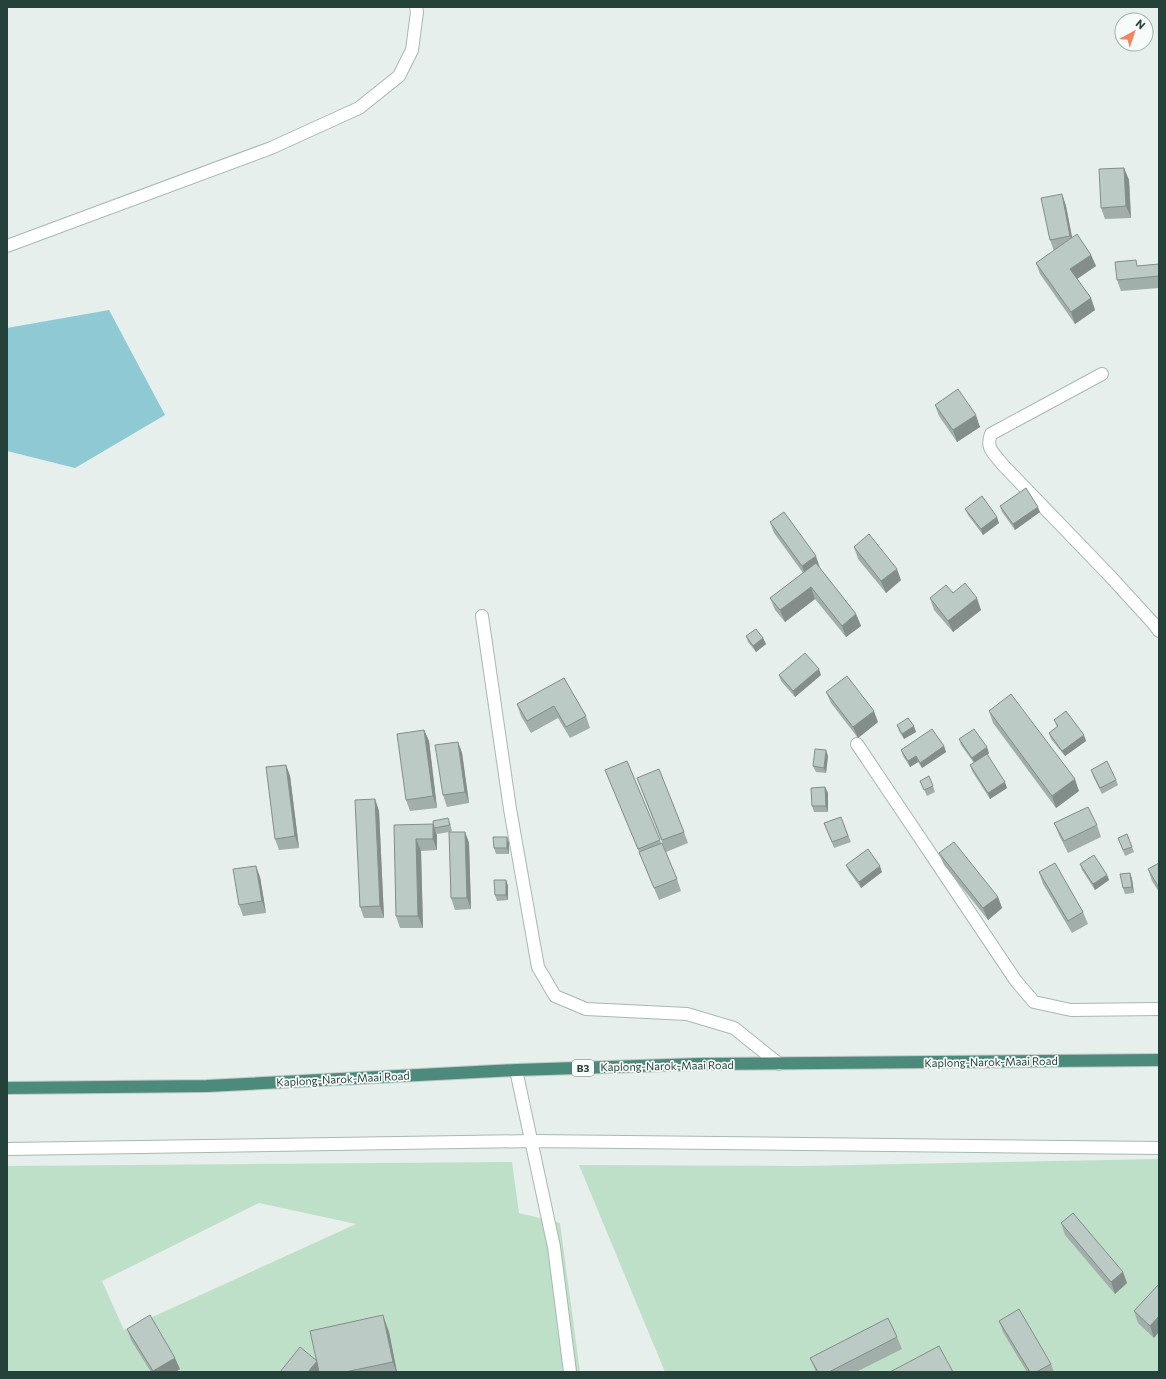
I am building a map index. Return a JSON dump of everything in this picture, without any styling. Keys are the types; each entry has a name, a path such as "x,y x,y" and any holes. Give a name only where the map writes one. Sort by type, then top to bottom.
{"highway":[{"name":"Kaplong-Narok-Maai Road","path":"7,1088 207,1086 516,1070 699,1064 1159,1060"}],"street":[{"path":"7,246 271,148 359,108 399,76 412,50 418,12 416,7"},
{"path":"1102,374 991,434 988,442 990,449 1003,465 1109,575 1159,631"},
{"path":"482,616 510,809 538,967 555,996 586,1009 687,1014 734,1028 779,1064"},
{"path":"857,744 1016,981 1034,1002 1071,1010 1159,1009"},
{"path":"516,1070 554,1247 570,1372"},
{"path":"7,1149 532,1141 1159,1148"}],"green space":[{"path":"1159,1159 1159,1372 665,1372 579,1165 800,1166"},
{"path":"512,1162 519,1213 560,1223 580,1372 7,1372 7,1166","holes":["259,1203 356,1224 124,1330 102,1281"]}],"water":[{"path":"109,310 165,415 75,468 7,451 7,328"}],"building":[{"path":"1124,168 1126,206 1101,208 1099,169"},
{"path":"1062,194 1070,236 1050,240 1041,198"},
{"path":"1077,234 1091,255 1070,269 1091,298 1071,312 1036,263"},
{"path":"1136,260 1137,266 1159,264 1159,276 1117,280 1115,262"},
{"path":"958,389 976,415 953,430 935,405"},
{"path":"1026,488 1038,507 1013,524 1000,506"},
{"path":"982,496 997,517 981,529 965,509"},
{"path":"784,512 816,556 802,566 770,522"},
{"path":"869,534 897,569 881,581 854,547"},
{"path":"816,563 856,614 842,626 811,587 780,610 770,598"},
{"path":"965,583 977,598 948,621 930,598 946,585 953,593"},
{"path":"756,629 763,638 753,646 746,636"},
{"path":"805,653 819,669 793,691 779,675"},
{"path":"847,676 874,711 853,727 826,692"},
{"path":"564,678 586,716 566,727 554,706 527,721 517,704"},
{"path":"1011,694 1075,779 1052,796 989,711"},
{"path":"1066,711 1084,735 1062,751 1049,733 1058,726 1054,720"},
{"path":"908,718 914,726 902,734 897,725"},
{"path":"932,729 944,746 920,763 916,756 908,761 901,750"},
{"path":"974,729 987,747 972,758 959,739"},
{"path":"424,730 433,796 406,800 397,734"},
{"path":"458,742 465,792 443,795 435,745"},
{"path":"815,749 826,750 824,768 813,766"},
{"path":"987,754 1005,782 988,793 970,765"},
{"path":"627,761 660,840 638,849 605,770"},
{"path":"1107,761 1116,780 1100,788 1091,770"},
{"path":"286,765 295,836 275,839 266,767"},
{"path":"659,769 684,832 662,840 637,778"},
{"path":"929,776 933,786 924,790 920,781"},
{"path":"825,787 826,806 812,806 811,788"},
{"path":"375,799 380,906 360,907 355,800"},
{"path":"1088,807 1097,825 1064,841 1054,823"},
{"path":"841,817 848,836 832,842 824,823"},
{"path":"448,818 450,825 434,828 433,821"},
{"path":"433,824 433,839 416,839 418,916 396,916 394,825"},
{"path":"449,832 465,832 467,898 451,898"},
{"path":"1127,834 1132,847 1123,850 1118,838"},
{"path":"493,837 507,837 507,848 494,848"},
{"path":"954,842 998,897 983,908 939,853"},
{"path":"662,843 677,879 654,888 639,852"},
{"path":"868,849 880,866 859,882 846,865"},
{"path":"1094,855 1107,875 1093,884 1080,864"},
{"path":"1055,863 1083,912 1068,921 1039,872"},
{"path":"1159,863 1159,888 1148,869"},
{"path":"256,866 262,901 239,905 233,869"},
{"path":"1130,873 1132,887 1123,888 1120,874"},
{"path":"494,880 506,880 506,895 495,895"},
{"path":"1073,1213 1123,1272 1111,1282 1061,1223"},
{"path":"1159,1284 1159,1316 1150,1326 1134,1311"},
{"path":"1019,1309 1051,1364 1036,1372 1030,1372 999,1321"},
{"path":"150,1315 175,1358 153,1371 127,1329"},
{"path":"383,1315 393,1362 345,1372 319,1372 310,1331"},
{"path":"888,1318 897,1337 829,1372 818,1372 810,1358"},
{"path":"939,1346 953,1372 890,1372"},
{"path":"300,1347 317,1361 308,1372 280,1372"}]}
